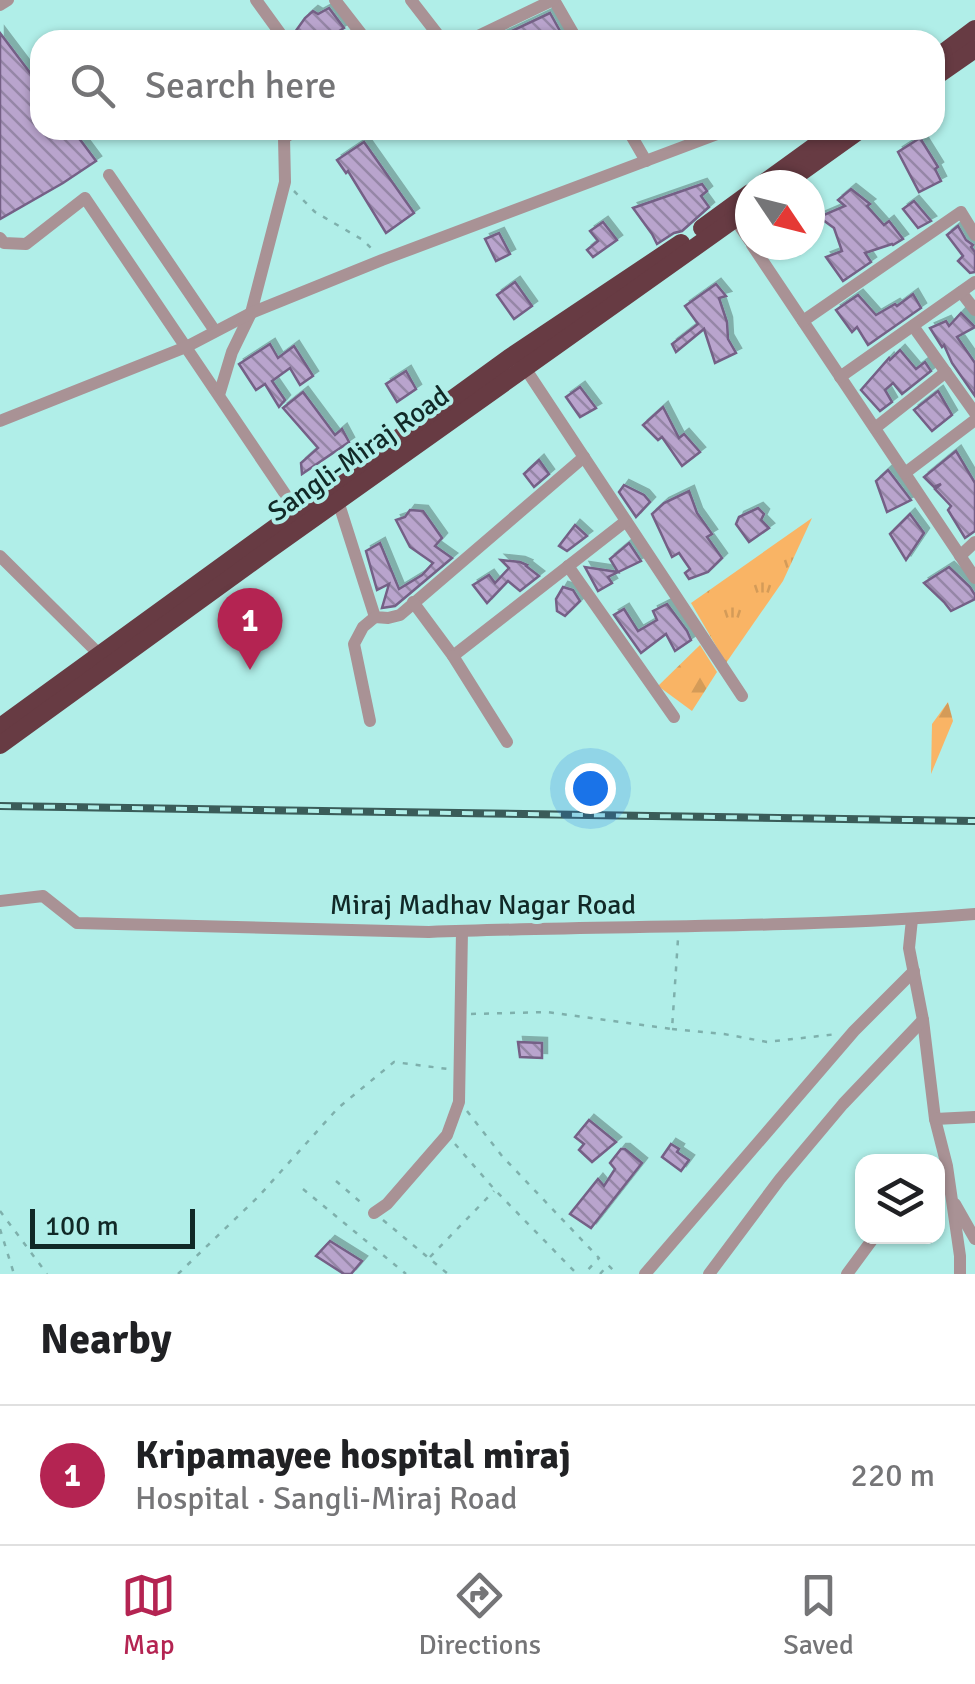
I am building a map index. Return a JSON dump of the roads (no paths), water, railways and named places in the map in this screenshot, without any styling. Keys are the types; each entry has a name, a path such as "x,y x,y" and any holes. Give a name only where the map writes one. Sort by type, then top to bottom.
{"highway":[{"path":"945,51 975,29"},
{"path":"945,70 975,49"},
{"path":"781,170 822,140"},
{"path":"803,170 846,140"},
{"name":"Sangli-Miraj Road","path":"0,727 509,358 735,204"},
{"name":"Sangli-Miraj Road","path":"0,745 735,219"}],"street":[{"path":"0,5 8,0"},
{"path":"256,0 278,30"},
{"path":"334,0 358,30"},
{"path":"411,0 434,30"},
{"path":"485,30 522,6 554,0 571,30"},
{"path":"218,394 251,313 286,182 284,140"},
{"path":"634,140 646,161"},
{"path":"0,421 186,347 251,313 382,260 702,140"},
{"path":"109,175 215,332"},
{"path":"0,238 4,243 26,244 85,198 298,512"},
{"path":"803,321 960,212 975,235"},
{"path":"762,260 975,578"},
{"path":"840,377 975,282"},
{"path":"961,292 975,310"},
{"path":"913,326 975,413"},
{"path":"525,368 742,696"},
{"path":"875,428 946,372"},
{"path":"905,473 975,420"},
{"path":"370,722 354,644 363,627 376,617 400,615 584,457"},
{"path":"338,501 376,617"},
{"path":"453,656 626,520"},
{"path":"960,556 975,542"},
{"path":"0,556 100,654"},
{"path":"568,566 674,717"},
{"path":"413,602 453,656 507,742"},
{"name":"Miraj Madhav Nagar Road","path":"0,901 43,896 77,923 429,932 679,928 975,914"},
{"path":"912,919 909,948 923,1020 940,1154"},
{"path":"374,1213 387,1204 447,1135 459,1102 462,931"},
{"path":"645,1274 854,1032 914,971"},
{"path":"709,1274 780,1179 923,1020"},
{"path":"935,1119 975,1116"},
{"path":"945,1178 951,1197 960,1274"},
{"path":"951,1197 975,1239"},
{"path":"847,1274 869,1244"}],"railway":[{"path":"0,806 975,821"}],"place":[{"name":"Kripamayee hospital miraj","path":"250,670"}]}
